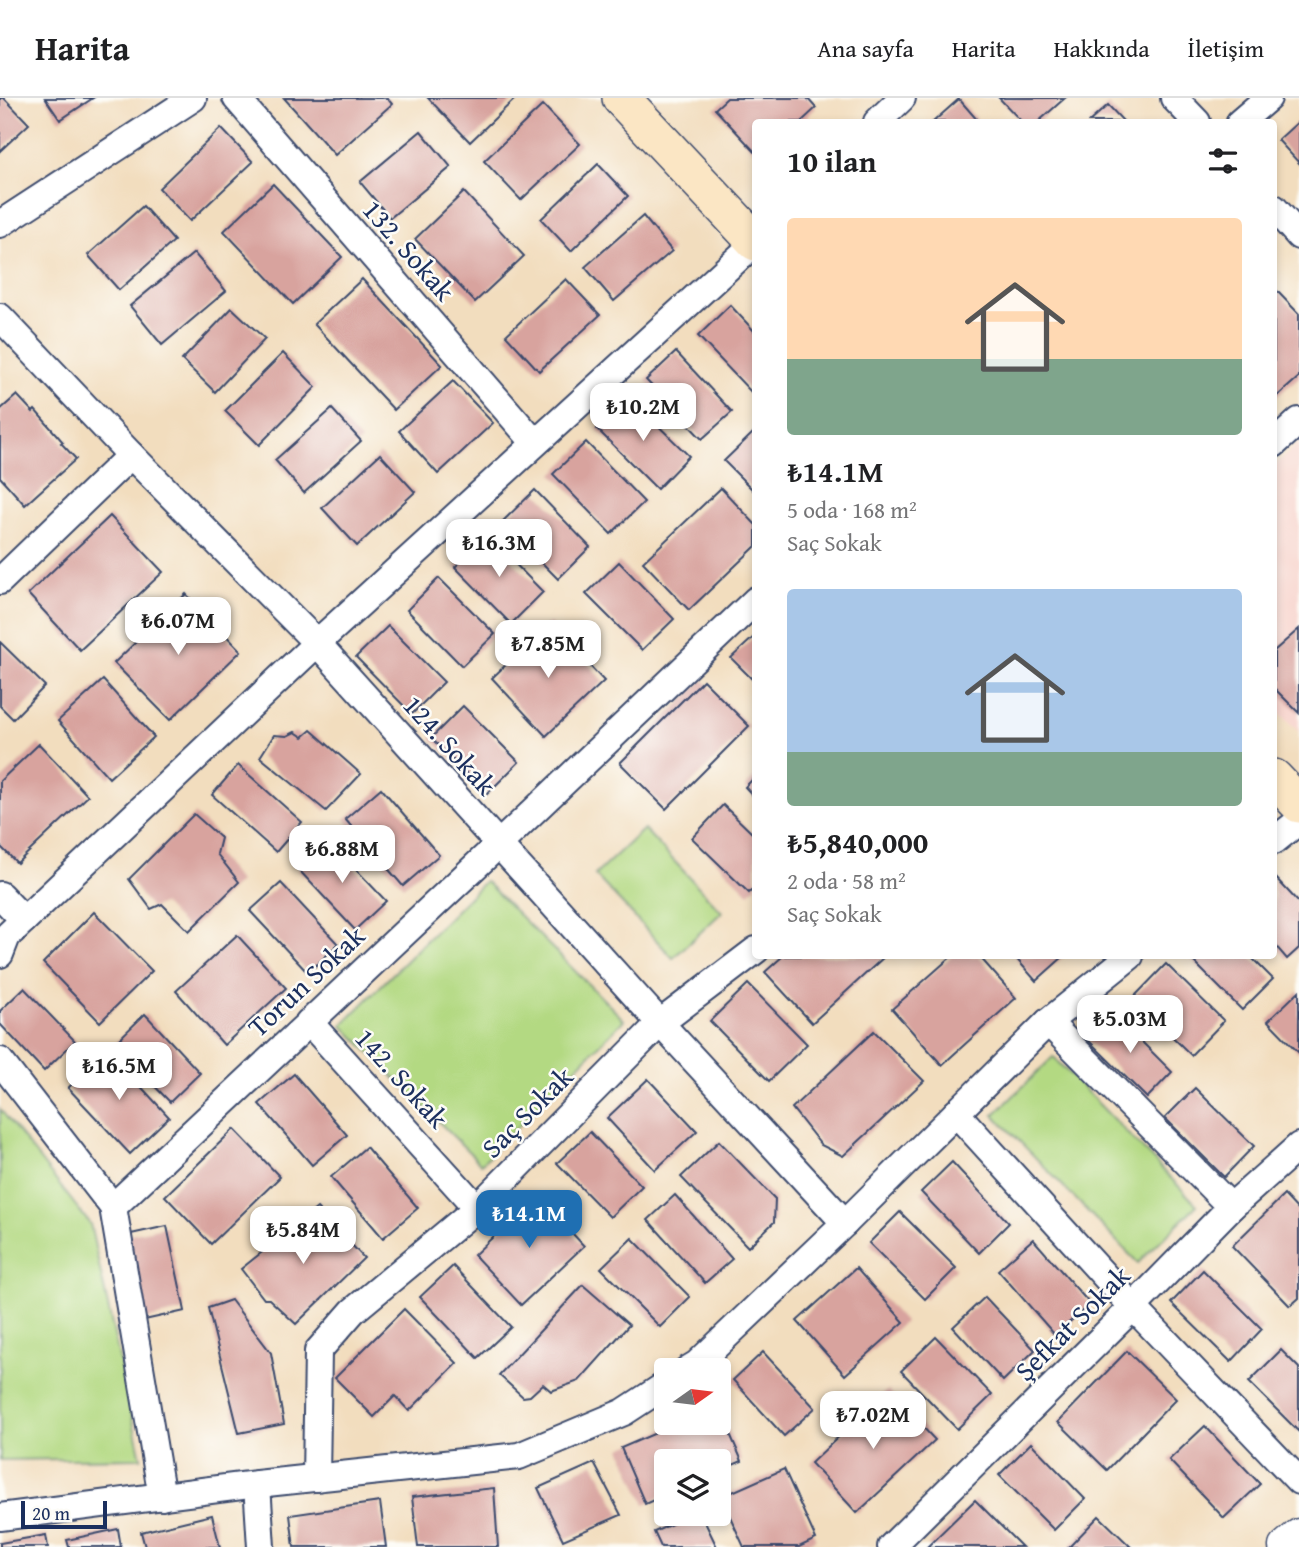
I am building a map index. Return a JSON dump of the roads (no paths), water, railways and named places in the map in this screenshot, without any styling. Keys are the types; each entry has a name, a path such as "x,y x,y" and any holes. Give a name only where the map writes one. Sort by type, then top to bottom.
{"main road":[{"path":"621,98 752,238"},
{"path":"1277,781 1299,804"}],"street":[{"path":"0,224 193,98"},
{"name":"132. Sokak","path":"236,98 535,443"},
{"path":"880,119 902,98"},
{"path":"1174,98 1194,119"},
{"path":"1244,119 1268,98"},
{"path":"1277,211 1299,236"},
{"path":"0,954 7,936 317,643 752,246"},
{"name":"124. Sokak","path":"0,317 131,455 317,643 660,1024 845,1223"},
{"path":"1277,441 1299,421"},
{"path":"0,582 131,455"},
{"name":"Torun Sokak","path":"113,1206 752,604"},
{"path":"1277,839 1299,821"},
{"path":"0,895 24,920"},
{"name":"Saç Sokak","path":"316,1478 318,1351 353,1311 477,1208 660,1024 752,953"},
{"path":"703,1358 845,1223 1048,1022 1126,959"},
{"name":"142. Sokak","path":"309,1022 477,1208"},
{"path":"1048,1022 1231,1207"},
{"path":"0,1061 113,1206 162,1497"},
{"path":"956,1113 1133,1307 1299,1481"},
{"name":"Şefkat Sokak","path":"891,1547 1231,1207 1299,1146"},
{"path":"0,1517 257,1484 519,1456 624,1412 654,1392"},
{"path":"257,1484 261,1547"},
{"path":"1285,1547 1299,1535"}]}
